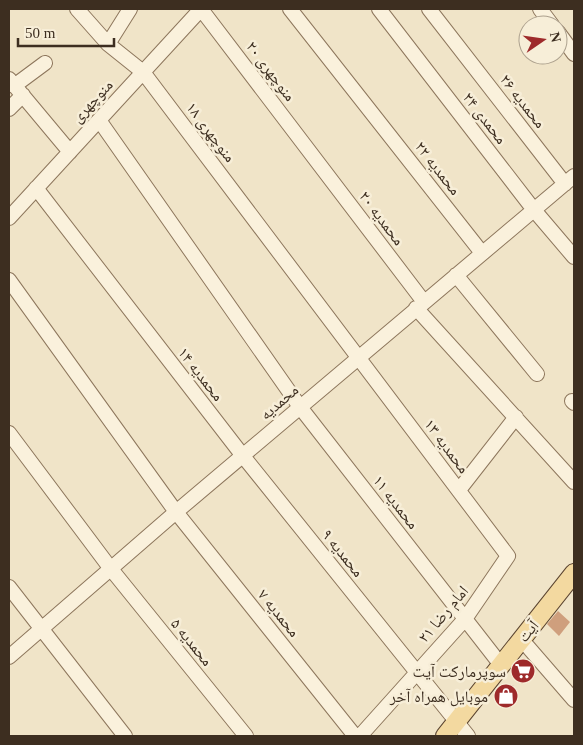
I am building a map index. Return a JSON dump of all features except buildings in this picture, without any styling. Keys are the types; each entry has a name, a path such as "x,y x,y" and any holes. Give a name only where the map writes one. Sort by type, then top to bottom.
{"main road":[{"name":"آیت","path":"445,736 574,573"}],"street":[{"name":"منوچهری ۱۸","path":"77,9 108,44 143,72 359,357"},
{"path":"108,44 130,9"},
{"name":"منوچهری","path":"9,218 201,9"},
{"name":"منوچهری ۲۰","path":"201,9 312,155"},
{"name":"محمدیه ۲۲","path":"290,9 482,253"},
{"name":"محمدی ۲۴","path":"379,9 534,210 574,258"},
{"name":"محمدیه ۲۶","path":"429,9 570,180"},
{"path":"9,108 15,87 45,63"},
{"path":"15,87 70,152"},
{"name":"محمدیه ۱۱","path":"99,120 300,407 501,665"},
{"name":"محمدیه ۲۰","path":"312,155 420,305 516,418 574,482"},
{"name":"محمدیه","path":"9,657 176,512 570,180"},
{"name":"محمدیه ۱۴","path":"36,188 243,456"},
{"path":"456,275 537,374"},
{"name":"محمدیه ۷","path":"9,280 176,512 355,736"},
{"name":"محمدیه ۱۳","path":"359,357 508,556"},
{"path":"459,490 516,418"},
{"name":"محمدیه ۵","path":"12,437 111,569 246,736"},
{"name":"محمدیه ۹","path":"243,456 468,736"},
{"name":"امام رضا ۲۱","path":"360,736 465,619 508,556"},
{"path":"9,587 125,736"},
{"path":"522,640 574,700"}],"place":[{"name":"سوپرمارکت آیت","path":"523,671"},
{"name":"موبایل همراه آخر","path":"506,696"}]}
